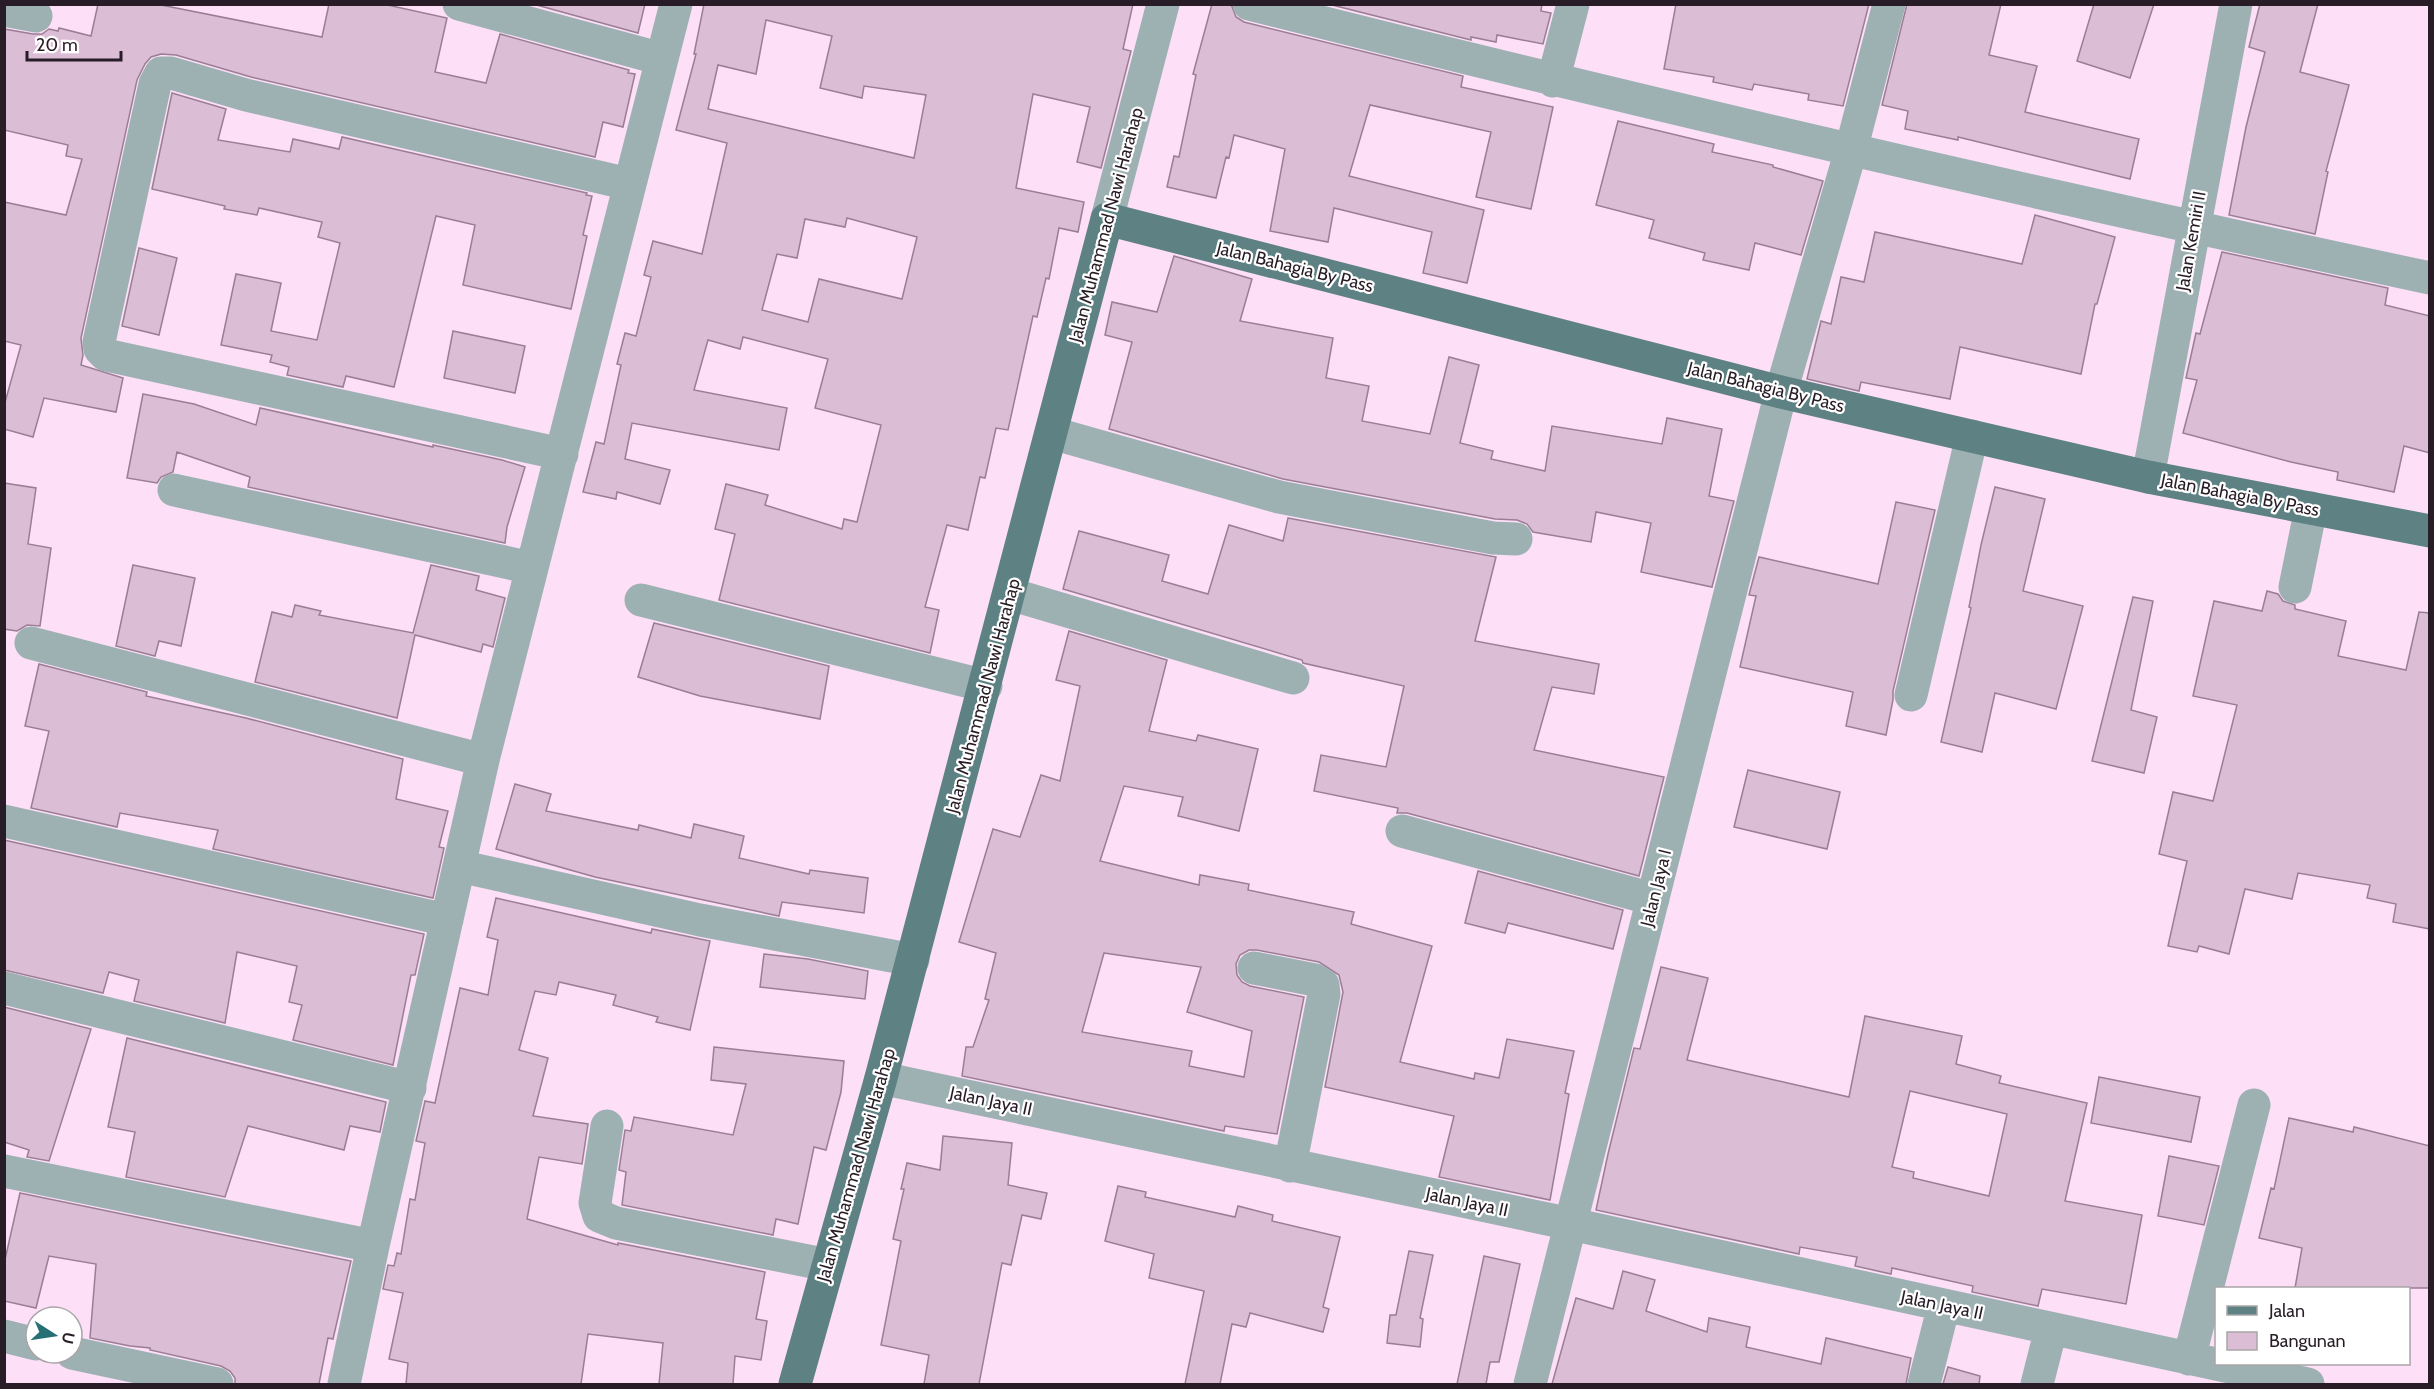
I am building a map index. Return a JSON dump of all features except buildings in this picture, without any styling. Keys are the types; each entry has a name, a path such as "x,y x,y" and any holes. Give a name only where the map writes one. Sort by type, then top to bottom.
{"main road":[{"name":"Jalan Bahagia By Pass","path":"1107,219 1781,392 2148,477 2430,531"},
{"name":"Jalan Muhammad Nawi Harahap","path":"795,1384 913,960 1107,219"}],"street":[{"path":"459,4 662,60"},
{"path":"344,1384 483,760 676,4"},
{"name":"Jalan Muhammad Nawi Harahap","path":"1107,219 1163,4"},
{"path":"1249,4 1553,81 2193,228 2430,278"},
{"path":"1553,81 1573,4"},
{"name":"Jalan Jaya I","path":"1530,1384 1781,392 1851,150 1888,4"},
{"name":"Jalan Kemiri II","path":"2148,477 2236,4"},
{"path":"4,10 36,16"},
{"path":"562,454 106,355 100,349 99,342 152,95 161,73 171,73 246,95 629,184"},
{"path":"1052,433 1279,497 1493,538 1516,539"},
{"path":"1911,695 1972,436"},
{"path":"174,490 532,568"},
{"path":"2295,587 2311,508"},
{"path":"1010,594 1293,678"},
{"path":"641,600 986,686"},
{"path":"31,643 483,760"},
{"path":"4,821 447,920"},
{"path":"1402,831 1653,899"},
{"path":"459,866 700,920 913,960"},
{"path":"1254,968 1315,980 1323,985 1324,994 1290,1166"},
{"path":"4,988 410,1088"},
{"name":"Jalan Jaya II","path":"881,1078 1571,1224 2215,1365"},
{"path":"2188,1359 2254,1105"},
{"path":"607,1126 595,1203 599,1216 616,1223 828,1265"},
{"path":"4,1171 373,1246"},
{"path":"1924,1384 1944,1305"},
{"path":"2037,1384 2051,1329"},
{"path":"4,1336 24,1341"},
{"path":"84,1359 119,1375 217,1384"},
{"name":"Jalan Jaya II","path":"2217,1365 2308,1384"}]}
